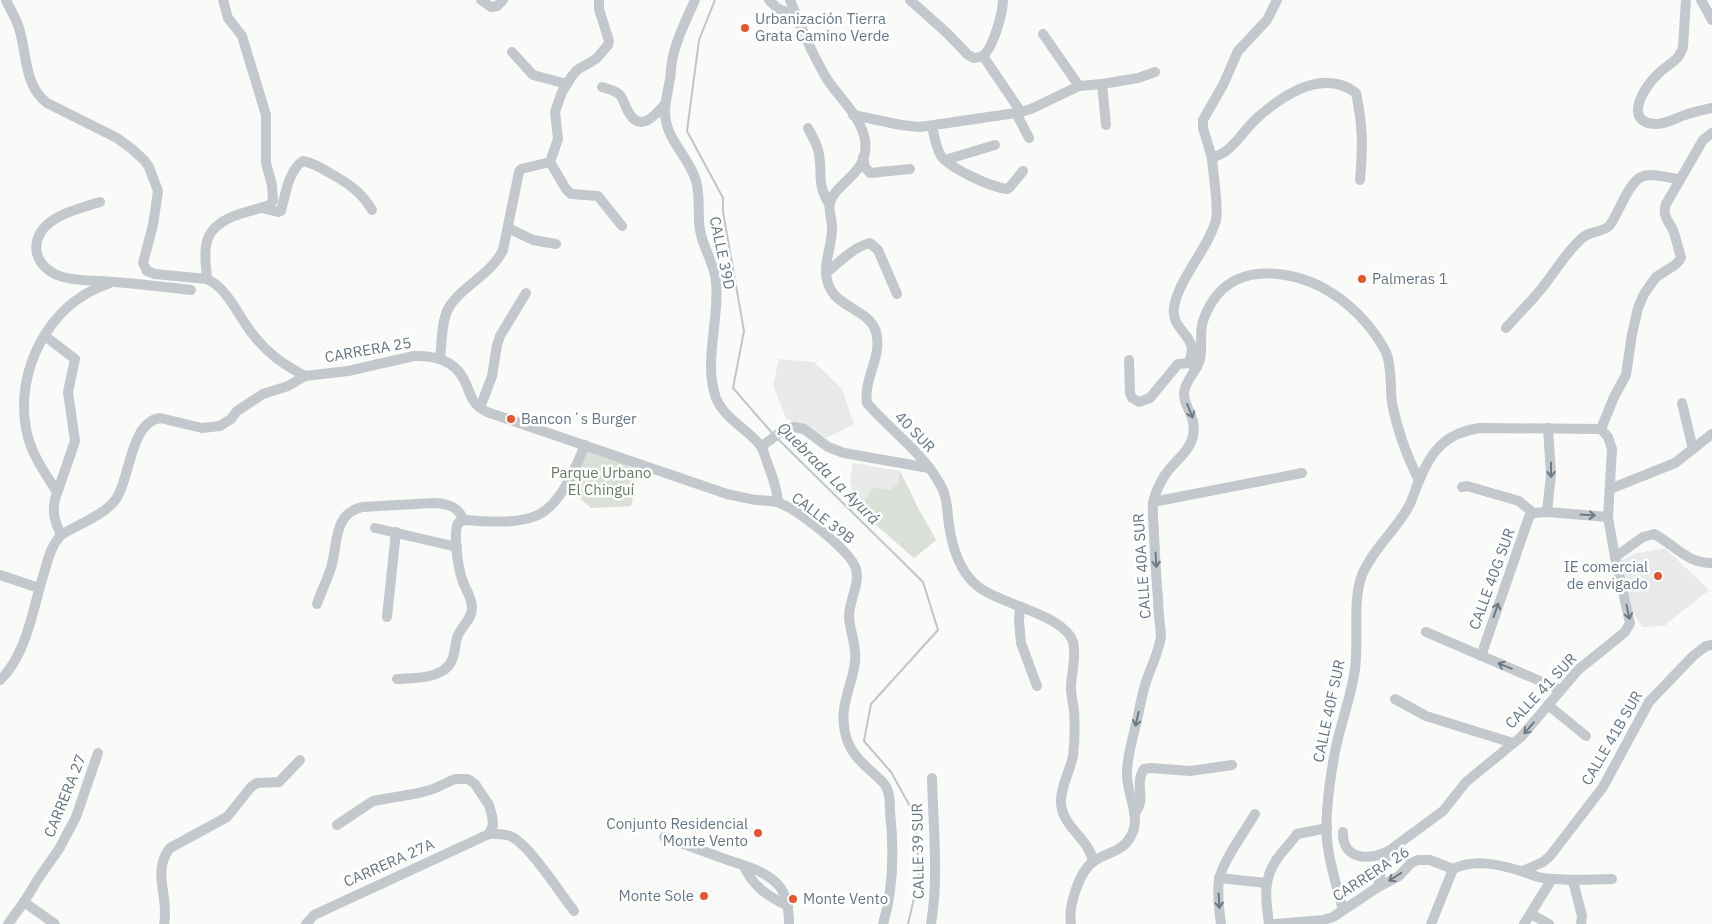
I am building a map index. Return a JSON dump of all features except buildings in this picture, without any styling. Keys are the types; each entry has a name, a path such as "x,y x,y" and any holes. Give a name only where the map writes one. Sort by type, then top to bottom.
{"street":[{"path":"6,0 19,29 33,86 40,98 46,103 117,138 144,160 149,167 158,191 153,225 143,263 147,271 155,274 207,279 217,285 251,332 274,358 305,376"},
{"path":"207,279 206,252 209,236 213,230 228,219 262,208 273,201 274,194 266,163 266,115 242,36 228,18 223,0"},
{"path":"482,0 491,7 497,6 503,0"},
{"path":"599,0 599,9 609,37 608,45 596,59 577,70 567,84 556,106 558,139 550,162 566,190 571,194 598,196 622,226"},
{"name":"CALLE 39D","path":"694,0 674,54 665,104 667,129 696,181 699,198 700,232 712,262 716,281 717,301 712,360 714,391 717,400 729,416 766,443"},
{"path":"769,0 777,8 797,17"},
{"path":"790,0 827,79 853,115 864,138 865,147 858,169 833,196 829,204"},
{"path":"910,0 968,55 974,58 983,56 990,46 996,32 1003,0"},
{"path":"1129,360 1130,393 1132,398 1139,402 1150,398 1178,364 1193,365 1192,349 1175,322 1174,304 1216,218 1212,158 1203,128 1203,120 1223,86 1238,51 1267,20 1277,0"},
{"path":"1686,0 1681,53 1657,74 1647,86 1637,110 1639,116 1644,121 1654,124 1667,122 1684,115 1712,108"},
{"path":"1702,0 1712,20"},
{"path":"1043,34 1079,86"},
{"path":"512,52 533,75 567,84"},
{"path":"983,56 1018,112 1029,138"},
{"path":"853,115 901,125 932,126 1031,109 1079,86 1138,78 1156,72"},
{"path":"1212,158 1226,152 1256,119 1284,96 1310,85 1331,82 1348,87 1356,93 1363,131 1360,180"},
{"path":"1102,84 1106,125"},
{"path":"602,87 614,90 620,95 629,113 635,120 644,122 651,120 665,104"},
{"path":"932,126 937,147 945,160 959,170 1003,188 1010,187 1023,171"},
{"name":"40 SUR","path":"808,128 819,153 820,184 829,204 832,235 826,273 830,288 836,298 872,324 876,333 875,355 866,395 867,402 929,468 943,489 953,544 967,576 976,585 988,592 1059,625 1073,641 1074,651 1070,691 1075,724 1075,743 1060,802 1062,813 1092,854 1093,862"},
{"path":"1548,512 1551,474 1548,428 1601,429 1614,397 1626,375 1632,334 1638,308 1644,294 1656,277 1679,261 1680,257 1673,230 1665,217 1664,210 1679,179 1703,140 1712,134"},
{"path":"945,160 995,145"},
{"path":"863,157 865,167 870,173 910,169"},
{"path":"262,208 281,211 286,188 297,166 303,161 312,163 353,186 367,201 372,210"},
{"path":"550,162 525,168 519,172 503,250 499,258 453,301 447,310 440,358 459,370 470,396 479,407 510,421 727,494 778,502"},
{"path":"1506,328 1542,288 1582,238 1590,232 1604,230 1610,224 1639,178 1649,175 1679,179"},
{"path":"100,202 56,218 41,231 36,255 49,270 56,274 82,280 191,290"},
{"path":"508,228 526,237 556,244"},
{"path":"826,273 855,250 870,243 878,250 897,294"},
{"name":"CALLE 40A SUR","path":"1093,862 1117,851 1125,845 1134,831 1134,814 1127,783 1128,764 1142,697 1159,650 1161,636 1153,502 1165,475 1187,452 1191,444 1194,427 1184,394 1193,365 1200,358 1203,322 1219,294 1233,281 1252,274 1273,273 1294,277 1332,293 1348,303 1386,352 1398,432 1419,481"},
{"path":"82,280 84,295"},
{"path":"57,492 32,450 24,422 25,387 30,366 56,319 84,295 112,282"},
{"path":"479,407 492,376 500,336 526,293"},
{"path":"0,680 8,672 20,651 52,548 61,534 54,517 53,508 75,441 68,392 75,359 45,336"},
{"name":"CARRERA 25","path":"61,534 105,509 117,498 131,454 149,422 160,418 202,428 220,426 226,424 237,411 249,402 263,394 297,382 305,376 348,371 398,358 425,356 440,358"},
{"path":"1682,403 1693,449"},
{"path":"766,443 785,429 794,427 804,428 828,447 844,454 929,468"},
{"name":"CALLE 40F SUR","path":"1343,910 1327,843 1327,828 1334,756 1355,668 1360,583 1363,573 1383,540 1408,508 1433,452 1449,438 1462,432 1480,428 1548,428"},
{"name":"CALLE 41 SUR","path":"1378,887 1382,866 1394,847 1443,811 1466,782 1521,736 1578,670 1629,628 1629,617 1608,517 1612,449 1608,437 1601,429"},
{"path":"1610,489 1675,463 1712,434"},
{"name":"CALLE 39B","path":"766,443 776,484 778,502 788,507 834,541 850,557 856,568 857,578 849,611 855,646 855,661 844,704 843,720 850,747 863,764 886,786 889,796 892,838 891,881 888,907 883,924"},
{"path":"397,679 442,672 451,663 458,635 471,614 472,605 461,578 457,547 456,527 458,523 464,520 523,520 539,515 561,493 573,473 585,445"},
{"path":"1153,502 1302,473"},
{"path":"1462,487 1467,486 1519,501 1533,513 1548,512 1608,517"},
{"path":"317,604 330,569 340,524 352,510 362,507 439,503 457,509 464,520"},
{"name":"CALLE 40G SUR","path":"1481,656 1529,518 1533,513"},
{"path":"375,528 457,547"},
{"path":"388,617 396,532"},
{"path":"1615,557 1643,537 1654,534 1689,558 1704,563 1712,563"},
{"path":"0,575 39,588"},
{"path":"1020,607 1021,643 1037,686"},
{"path":"1426,632 1457,647 1561,690"},
{"name":"CALLE 41B SUR","path":"1523,871 1543,862 1550,856 1603,787 1641,713 1658,690 1693,656 1706,646 1712,645"},
{"path":"1395,699 1426,716 1513,743"},
{"path":"1548,705 1586,736"},
{"name":"CARRERA 27","path":"8,924 60,849 72,825 98,753"},
{"path":"164,924 166,911 161,874 165,854 170,848 219,823 233,811 251,786 257,783 278,782 300,760"},
{"path":"1134,814 1141,805 1140,776 1144,769 1190,771 1232,766"},
{"name":"CALLE 39 SUR","path":"931,924 934,908 935,872 932,778"},
{"path":"337,825 374,801 433,789 455,779 468,779 474,784 489,806 493,825 489,834 512,836 522,844 574,911"},
{"path":"1221,924 1218,891 1219,878 1229,857 1255,814"},
{"path":"1270,924 1266,902 1266,883 1272,867 1297,834 1327,828"},
{"path":"1343,832 1344,845 1359,857 1368,858 1381,855 1394,847"},
{"name":"CARRERA 27A","path":"306,924 314,914 489,834"},
{"path":"664,838 754,869 772,880 784,894 788,906 788,924"},
{"name":"CARRERA 26","path":"1275,924 1323,920 1333,917 1378,887 1399,876 1411,863 1418,860 1430,860 1457,867 1470,863 1491,864 1523,871 1533,876 1552,879 1573,881 1612,879"},
{"path":"1071,924 1071,906 1076,890 1093,862"},
{"path":"744,866 754,884 769,896 788,906"},
{"path":"1431,924 1457,867"},
{"path":"1219,878 1266,883"},
{"path":"1524,924 1552,879"},
{"path":"1573,881 1582,916 1582,924"},
{"path":"24,902 55,924"},
{"path":"1531,914 1549,924"}],"shaded area":[{"path":"779,359 814,362 842,389 854,424 826,438 786,418 773,385"},
{"path":"853,463 900,471 936,540 914,558 858,509 850,483"},
{"name":"IE comercial de envigado","path":"1665,548 1709,590 1664,626 1642,627 1632,611 1618,562 1634,554"}],"green space":[{"name":"Parque Urbano El Chinguí","path":"588,449 640,467 631,506 591,508 568,488"},
{"path":"900,471 936,540 914,558 858,509 875,487 890,490 898,484"}],"waterway":[{"name":"Quebrada La Ayurá","path":"715,0 699,40 687,131 723,198 723,212 744,331 733,388 773,434"},
{"name":"Quebrada La Ayurá","path":"778,439 923,582 938,630 871,704 864,741 891,772 916,817 919,877 908,924"}],"place":[{"name":"Urbanización Tierra Grata Camino Verde","path":"745,28"},
{"name":"Palmeras 1","path":"1362,279"},
{"name":"Bancon´s Burger","path":"511,419"},
{"name":"IE comercial de envigado","path":"1658,576"},
{"name":"Conjunto Residencial Monte Vento","path":"758,833"},
{"name":"Monte Sole","path":"704,896"},
{"name":"Monte Vento","path":"793,899"}]}
